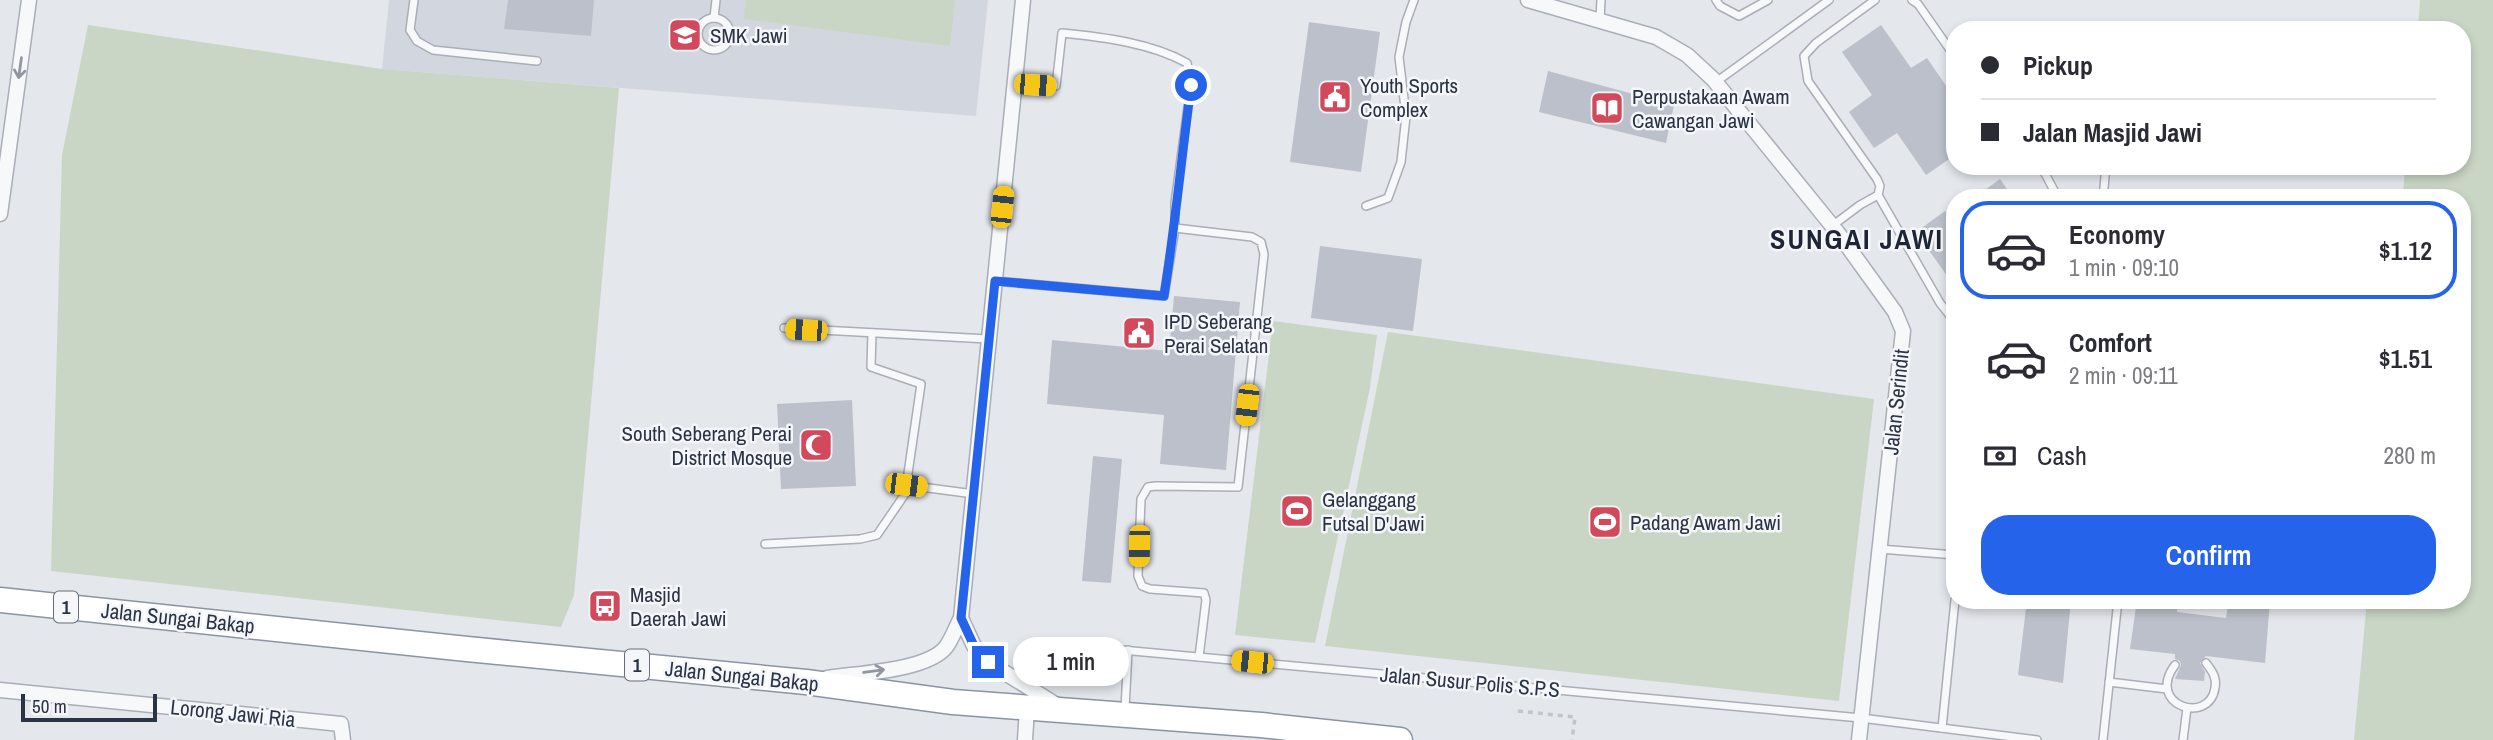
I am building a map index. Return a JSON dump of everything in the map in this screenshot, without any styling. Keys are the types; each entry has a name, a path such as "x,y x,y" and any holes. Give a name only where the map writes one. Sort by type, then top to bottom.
{"highway":[{"name":"Jalan Sungai Bakap","path":"0,600 806,682 953,702 1124,714 1261,729 1401,740"}],"street":[{"path":"0,214 29,0"},
{"path":"806,682 913,666 934,658 947,647 961,618 1023,0"},
{"name":"Jalan Serindit","path":"1528,0 1656,37 1687,55 1716,82 1832,226 1895,312 1903,331 1859,740"},
{"path":"961,618 974,646 988,662 1063,709"},
{"name":"Lorong Jawi Ria","path":"0,690 341,724 342,740"},
{"path":"1025,740 1027,708"}],"lane":[{"path":"414,0 410,30 417,41 433,50 537,61"},
{"path":"714,18 716,0"},
{"path":"1366,206 1388,198 1401,162 1406,116 1399,57 1406,22 1414,0"},
{"path":"1600,20 1601,0"},
{"path":"1716,0 1720,6 1739,16 1768,0"},
{"path":"1716,82 1829,0"},
{"path":"1875,0 1831,31 1804,56 1808,80 1877,179 1880,186 1878,195 1946,311"},
{"path":"1912,0 1946,44"},
{"path":"714,18 723,21 729,34 726,44 713,50 703,46 698,30 704,21 714,18"},
{"path":"995,281 1164,296 1175,228 1175,203 1191,85 1187,63 1172,55 1097,36 1062,33 1056,86 1014,83"},
{"path":"1832,226 1878,195"},
{"path":"1175,228 1252,237 1261,242 1264,254 1238,487 1156,486 1148,487 1141,499 1138,576 1142,586 1150,589 1204,593 1206,600 1199,657"},
{"path":"784,328 989,339"},
{"path":"765,544 860,539 877,535 905,494 921,384 871,367 872,333"},
{"path":"906,485 974,494"},
{"path":"1880,549 1946,554"},
{"path":"1942,728 1954,609"},
{"path":"2103,740 2117,609"},
{"name":"Jalan Susur Polis S.P.S","path":"1078,646 1861,718 2037,740"},
{"path":"1124,714 1128,650"},
{"path":"2175,665 2168,674 2167,689 2177,704 2198,708 2214,694 2216,682 2206,663"},
{"path":"2109,682 2167,689"},
{"path":"2183,740 2187,708"}],"path":[{"path":"1518,711 1575,717 1572,740"}],"shaded area":[{"name":"SMK Jawi","path":"389,0 988,0 976,116 382,69"}],"green space":[{"path":"746,0 955,0 950,46 744,19"},
{"path":"2420,0 2493,0 2493,740 2354,740 2366,609 2471,609 2471,189 2404,189 2404,175 2471,175 2471,21 2419,21"},
{"path":"88,25 382,69 619,88 574,595 561,627 51,571 62,155"},
{"name":"Gelanggang Futsal D'Jawi","path":"1273,321 1377,335 1370,388 1315,643 1235,635"},
{"name":"Padang Awam Jawi","path":"1388,332 1874,399 1839,701 1325,646"}],"building":[{"path":"508,0 594,0 591,36 504,29"},
{"name":"Youth Sports Complex","path":"1309,22 1380,32 1361,172 1290,162"},
{"path":"1881,25 1911,68 1927,58 1946,86 1946,161 1926,175 1897,133 1874,148 1849,112 1872,95 1842,52"},
{"name":"Perpustakaan Awam Cawangan Jawi","path":"1548,71 1674,105 1666,143 1539,112"},
{"path":"2000,179 2007,189 1986,189"},
{"path":"1946,212 1946,274 1916,232"},
{"path":"1320,246 1422,259 1413,331 1311,318"},
{"path":"1174,296 1240,302 1226,470 1160,464 1164,415 1047,404 1052,340 1169,351"},
{"name":"South Seberang Perai District Mosque","path":"852,400 856,486 781,489 777,404"},
{"path":"1093,456 1122,459 1111,583 1082,581"},
{"path":"2026,609 2070,609 2063,683 2018,675"},
{"path":"2136,609 2177,609 2177,612 2226,618 2228,609 2269,609 2265,663 2206,656 2200,663 2205,672 2204,681 2175,679 2181,665 2180,661 2175,659 2175,654 2130,649"}],"place":[{"name":"SMK Jawi","path":"685,35"},
{"name":"Youth Sports Complex","path":"1335,97"},
{"name":"Perpustakaan Awam Cawangan Jawi","path":"1607,108"},
{"name":"IPD Seberang Perai Selatan","path":"1139,333"},
{"name":"South Seberang Perai District Mosque","path":"816,445"},
{"name":"Gelanggang Futsal D'Jawi","path":"1297,511"},
{"name":"Padang Awam Jawi","path":"1605,522"},
{"name":"Masjid Daerah Jawi","path":"605,606"}],"district":[{"name":"SUNGAI JAWI","path":"1857,239"}],"route":[{"path":"988,662 974,646 961,618 995,281 1164,296 1175,228 1175,203 1191,85"}]}
